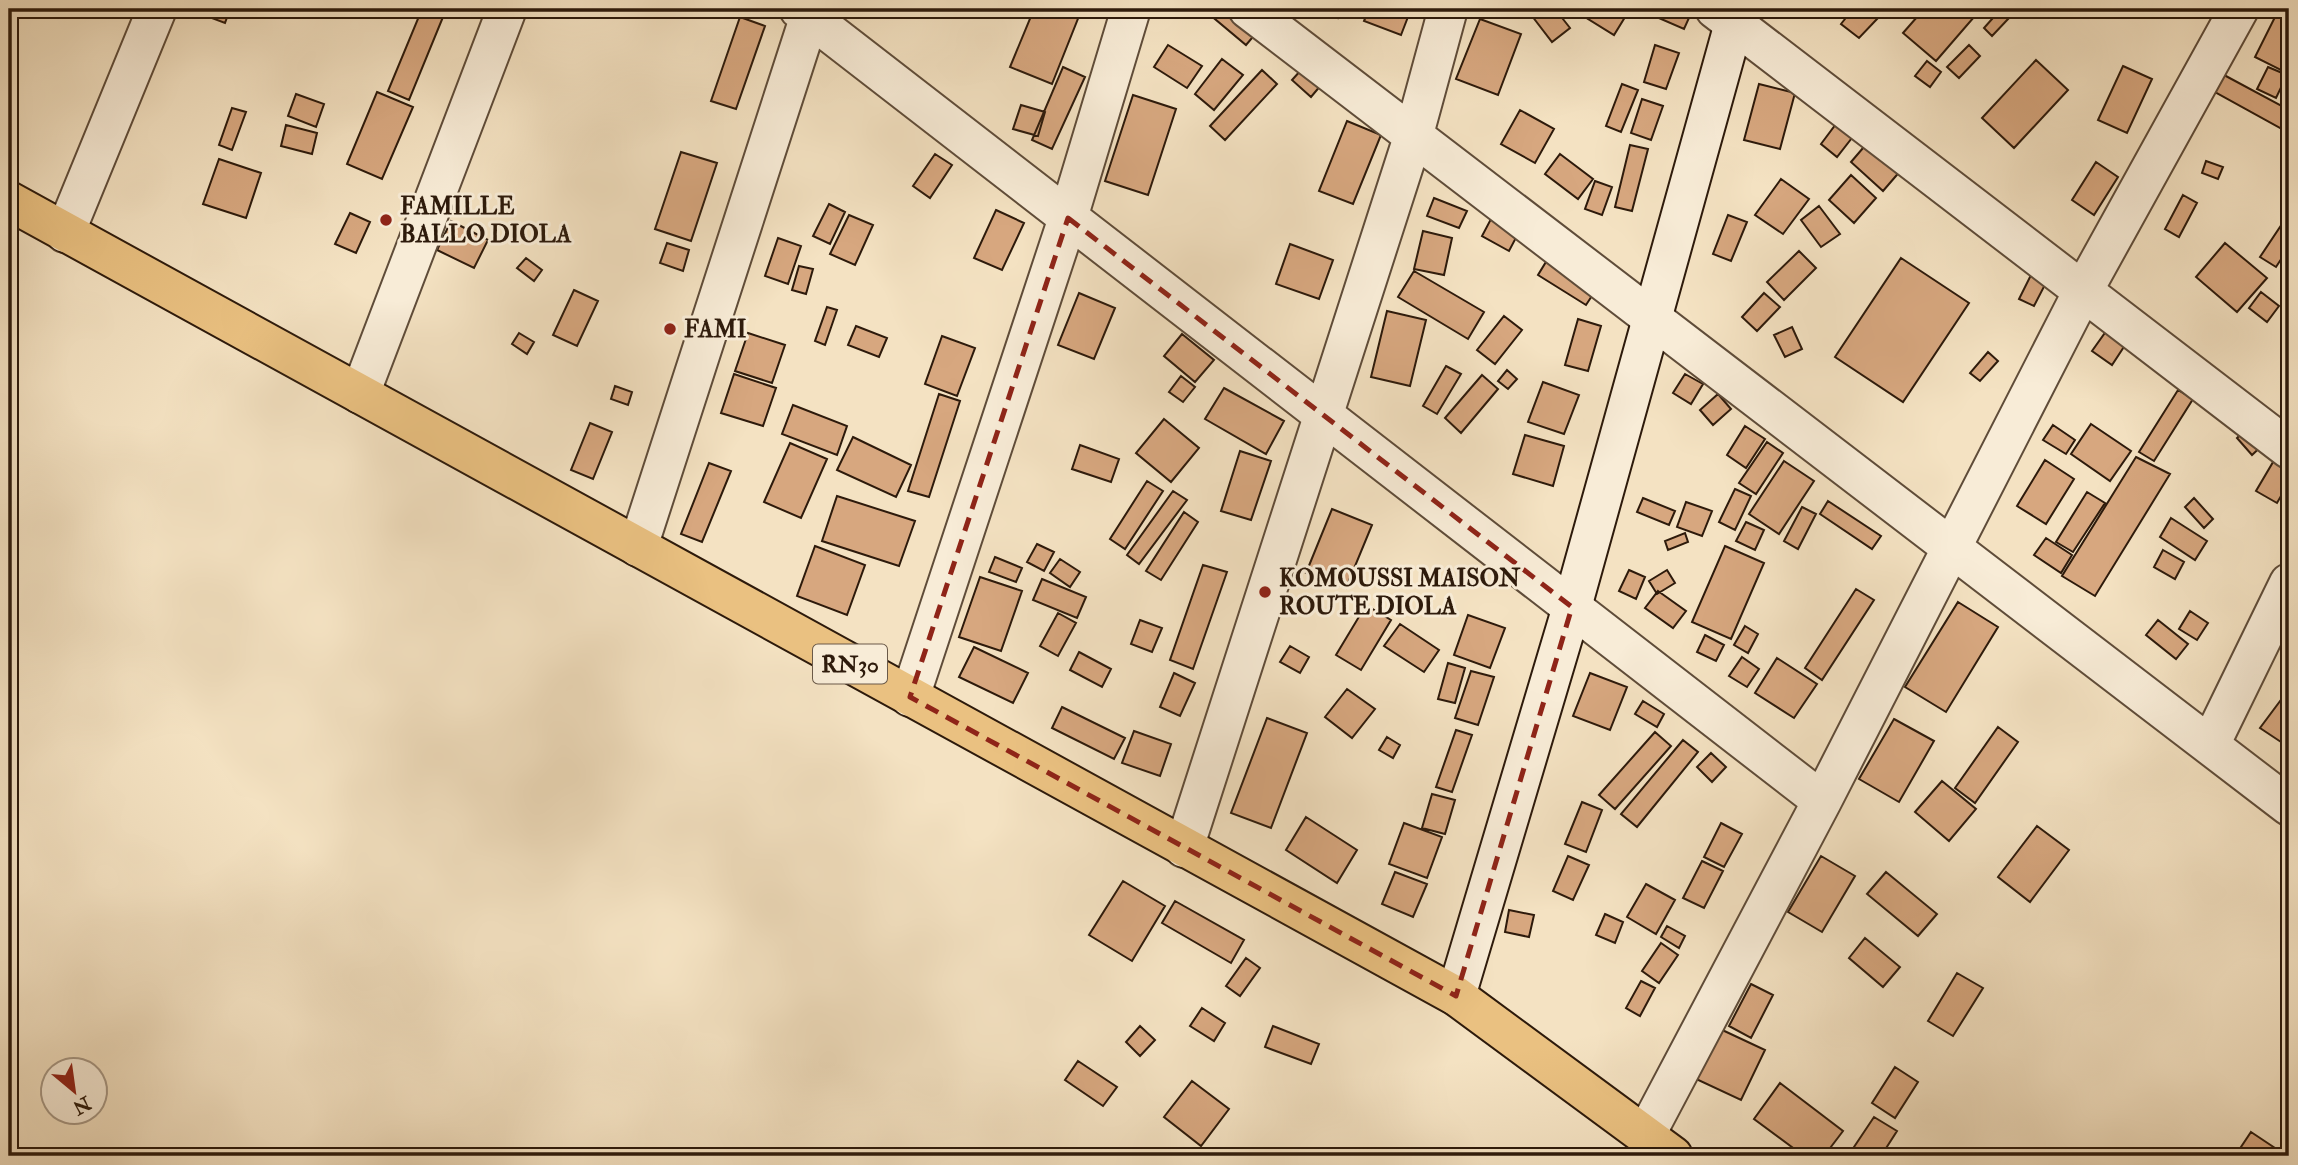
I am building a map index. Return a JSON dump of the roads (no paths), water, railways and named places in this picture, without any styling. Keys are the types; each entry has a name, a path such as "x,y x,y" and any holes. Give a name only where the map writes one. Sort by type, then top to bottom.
{"main road":[{"name":"RN30","path":"9,201 1456,996 1659,1146"}],"street":[{"path":"65,233 157,9"},
{"path":"360,394 507,9"},
{"path":"910,697 1068,218 1131,9"},
{"path":"1248,9 1415,134 2289,806"},
{"path":"1184,848 1415,134 1448,9"},
{"path":"1659,1146 1822,801 2083,291 2239,9"},
{"path":"638,547 807,12 1068,218 1822,801"},
{"path":"1456,996 1572,607 1653,318 1729,13 2289,449"},
{"path":"2210,745 2289,583"}],"place":[{"name":"FAMILLE BALLO DIOLA","path":"386,220"},
{"name":"FAMI","path":"670,329"},
{"name":"KOMOUSSI MAISON ROUTE DIOLA","path":"1265,592"}]}
